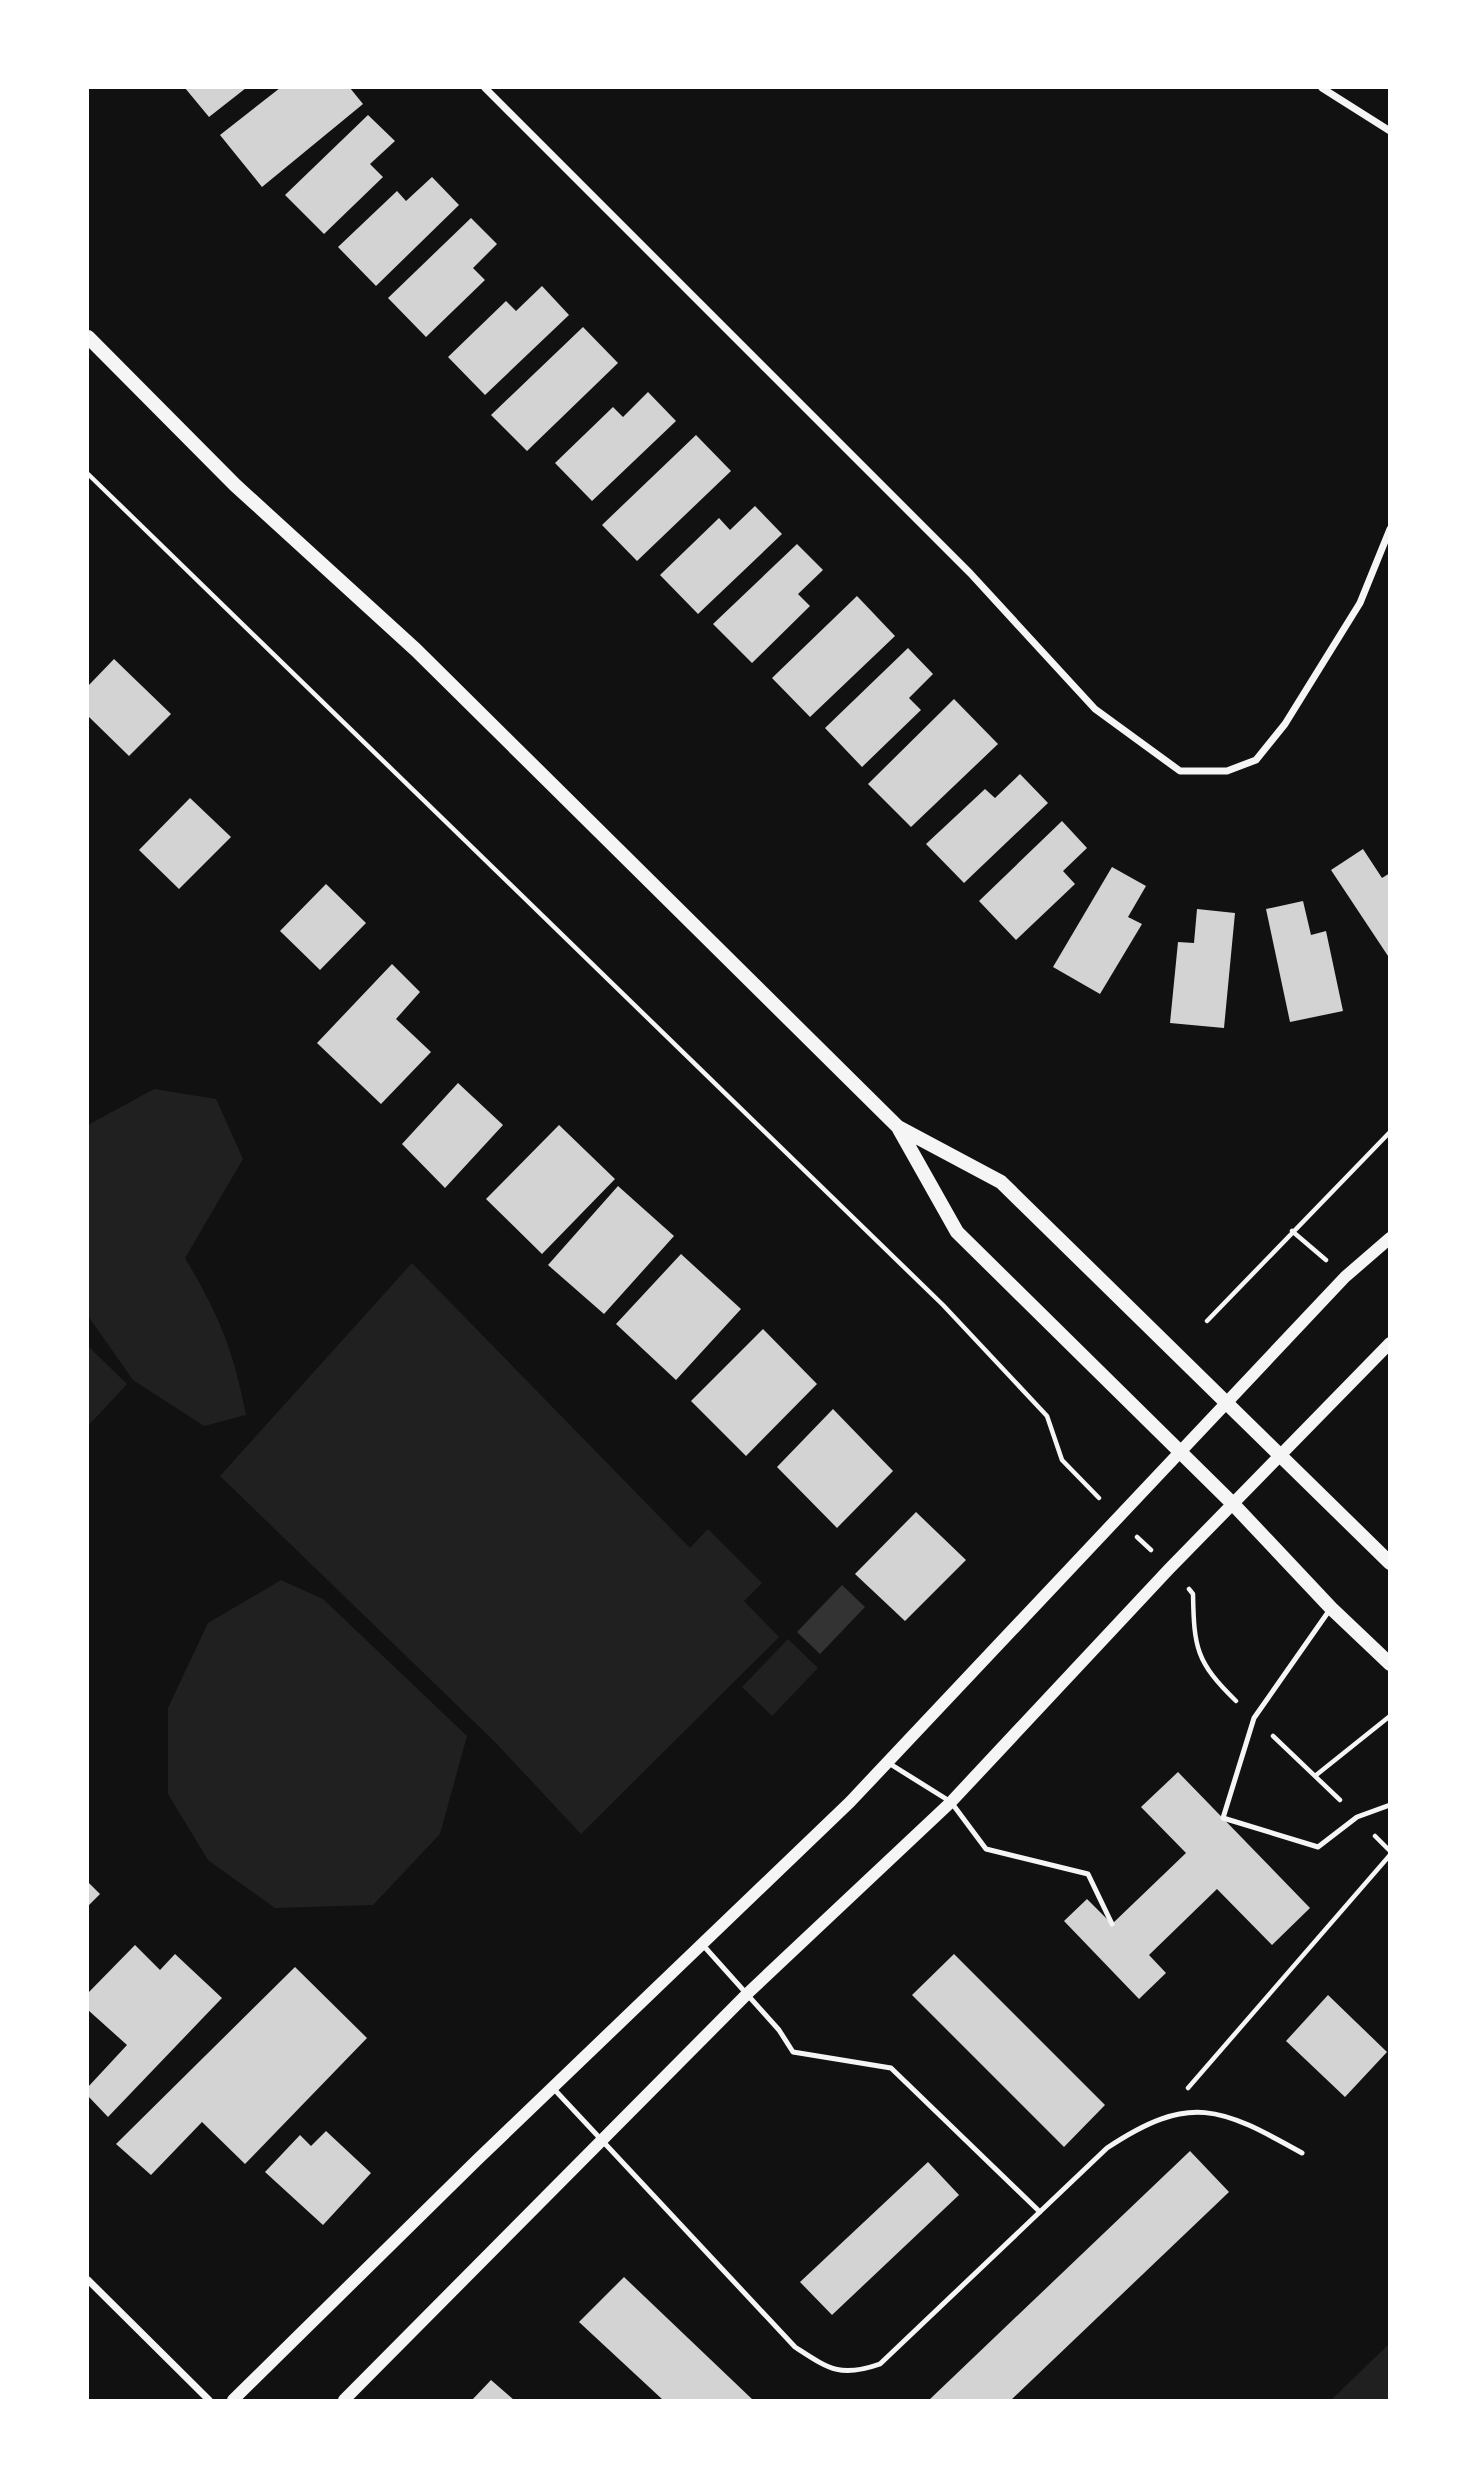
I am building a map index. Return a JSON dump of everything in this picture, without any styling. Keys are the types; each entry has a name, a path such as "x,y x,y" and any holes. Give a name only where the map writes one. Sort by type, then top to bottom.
{"main road":[{"path":"88,337 235,485 416,650 898,1127 957,1232 1233,1504 1331,1608 1390,1664"},
{"path":"898,1127 1001,1182 1390,1563"}],"street":[{"path":"485,88 970,573 1095,709 1180,771 1227,771 1256,760 1285,724 1360,603 1390,529"},
{"path":"1322,88 1390,131"},
{"path":"233,2400 850,1801 1345,1277 1390,1238"},
{"path":"344,2400 748,1993 951,1802 1233,1504 1390,1343"},
{"path":"88,2280 209,2400"}],"lane":[{"path":"1331,1608 1254,1718 1223,1818 1318,1847 1357,1817 1390,1805"},
{"path":"886,1761 951,1802 986,1849 1088,1874 1112,1924"},
{"path":"702,1944 748,1993 793,2052 891,2068 1041,2212"},
{"path":"553,2088 795,2347 827,2367 855,2373 880,2364 1107,2148 1142,2125 1179,2112 1206,2111 1233,2118 1302,2153"}],"path":[{"path":"88,474 943,1305 1046,1416 1062,1460"},
{"path":"1207,1321 1390,1132"},
{"path":"1292,1231 1345,1277"},
{"path":"1315,1776 1390,1716"},
{"path":"1179,2112 1188,2089 1390,1855"}],"shaded area":[{"path":"154,1089 216,1099 243,1159 185,1258 207,1297 230,1351 246,1415 204,1426 133,1380 88,1316 88,1125"},
{"path":"412,1263 690,1548 708,1529 762,1583 744,1601 779,1637 581,1834 495,1742 220,1476"},
{"path":"88,1346 127,1384 88,1426"},
{"path":"281,1580 323,1599 467,1736 440,1834 373,1905 275,1908 208,1860 168,1794 168,1708 208,1623"},
{"path":"842,1585 865,1607 820,1654 797,1632"},
{"path":"788,1639 818,1668 772,1716 742,1687"},
{"path":"1389,2344 1389,2400 1331,2400"}],"building":[{"path":"185,88 246,88 209,117"},
{"path":"280,88 350,88 363,104 262,187 220,135"},
{"path":"368,115 395,141 370,164 383,177 324,234 285,195"},
{"path":"432,177 459,205 376,286 338,247 397,191 406,201"},
{"path":"471,218 497,244 473,268 485,280 426,337 388,298"},
{"path":"542,286 569,315 485,395 448,357 506,301 516,311"},
{"path":"583,327 618,363 527,451 491,415"},
{"path":"648,392 676,421 592,501 555,463 613,407 623,417"},
{"path":"696,435 731,471 637,561 602,525"},
{"path":"755,506 782,534 698,614 660,575 719,518 730,530"},
{"path":"797,544 823,570 798,594 810,606 752,663 713,624"},
{"path":"857,596 895,636 810,717 772,678"},
{"path":"908,648 933,674 909,698 921,710 862,767 825,728"},
{"path":"114,659 171,714 129,756 88,716 88,686"},
{"path":"954,699 998,744 911,827 868,784"},
{"path":"1020,774 1048,803 964,883 926,844 985,789 995,798"},
{"path":"190,798 231,837 179,889 139,850"},
{"path":"1062,821 1087,848 1063,871 1075,884 1016,940 979,901"},
{"path":"1363,849 1382,878 1390,873 1390,959 1331,870"},
{"path":"1112,867 1146,886 1128,917 1142,924 1100,994 1053,967"},
{"path":"326,884 366,923 320,970 280,931"},
{"path":"1303,901 1311,935 1326,931 1343,1011 1290,1022 1266,909"},
{"path":"1197,909 1235,913 1224,1028 1170,1023 1178,942 1194,943"},
{"path":"392,964 420,992 396,1019 431,1052 381,1104 317,1043"},
{"path":"458,1083 503,1125 445,1188 402,1144"},
{"path":"559,1125 615,1179 542,1254 486,1199"},
{"path":"618,1186 674,1236 604,1314 548,1265"},
{"path":"681,1254 741,1309 676,1380 616,1324"},
{"path":"763,1329 817,1384 746,1456 691,1401"},
{"path":"833,1409 893,1471 837,1528 777,1467"},
{"path":"916,1512 966,1560 905,1621 855,1574"},
{"path":"1178,1772 1310,1908 1272,1945 1217,1889 1149,1955 1166,1973 1139,1999 1064,1921 1087,1899 1112,1924 1186,1853 1141,1807"},
{"path":"88,1882 100,1894 88,1906"},
{"path":"135,1945 160,1970 175,1954 222,1998 108,2117 88,2096 88,2087 127,2045 88,2010 89,1992"},
{"path":"954,1954 1105,2105 1064,2147 912,1995"},
{"path":"295,1967 367,2038 245,2164 202,2122 151,2175 116,2144"},
{"path":"1328,1995 1387,2052 1345,2097 1286,2041"},
{"path":"326,2131 371,2173 323,2225 265,2172 300,2135 311,2146"},
{"path":"1190,2151 1229,2192 1011,2400 929,2400"},
{"path":"928,2162 959,2195 832,2315 800,2282"},
{"path":"624,2277 753,2400 663,2400 579,2322"},
{"path":"491,2380 514,2400 472,2400"}]}
